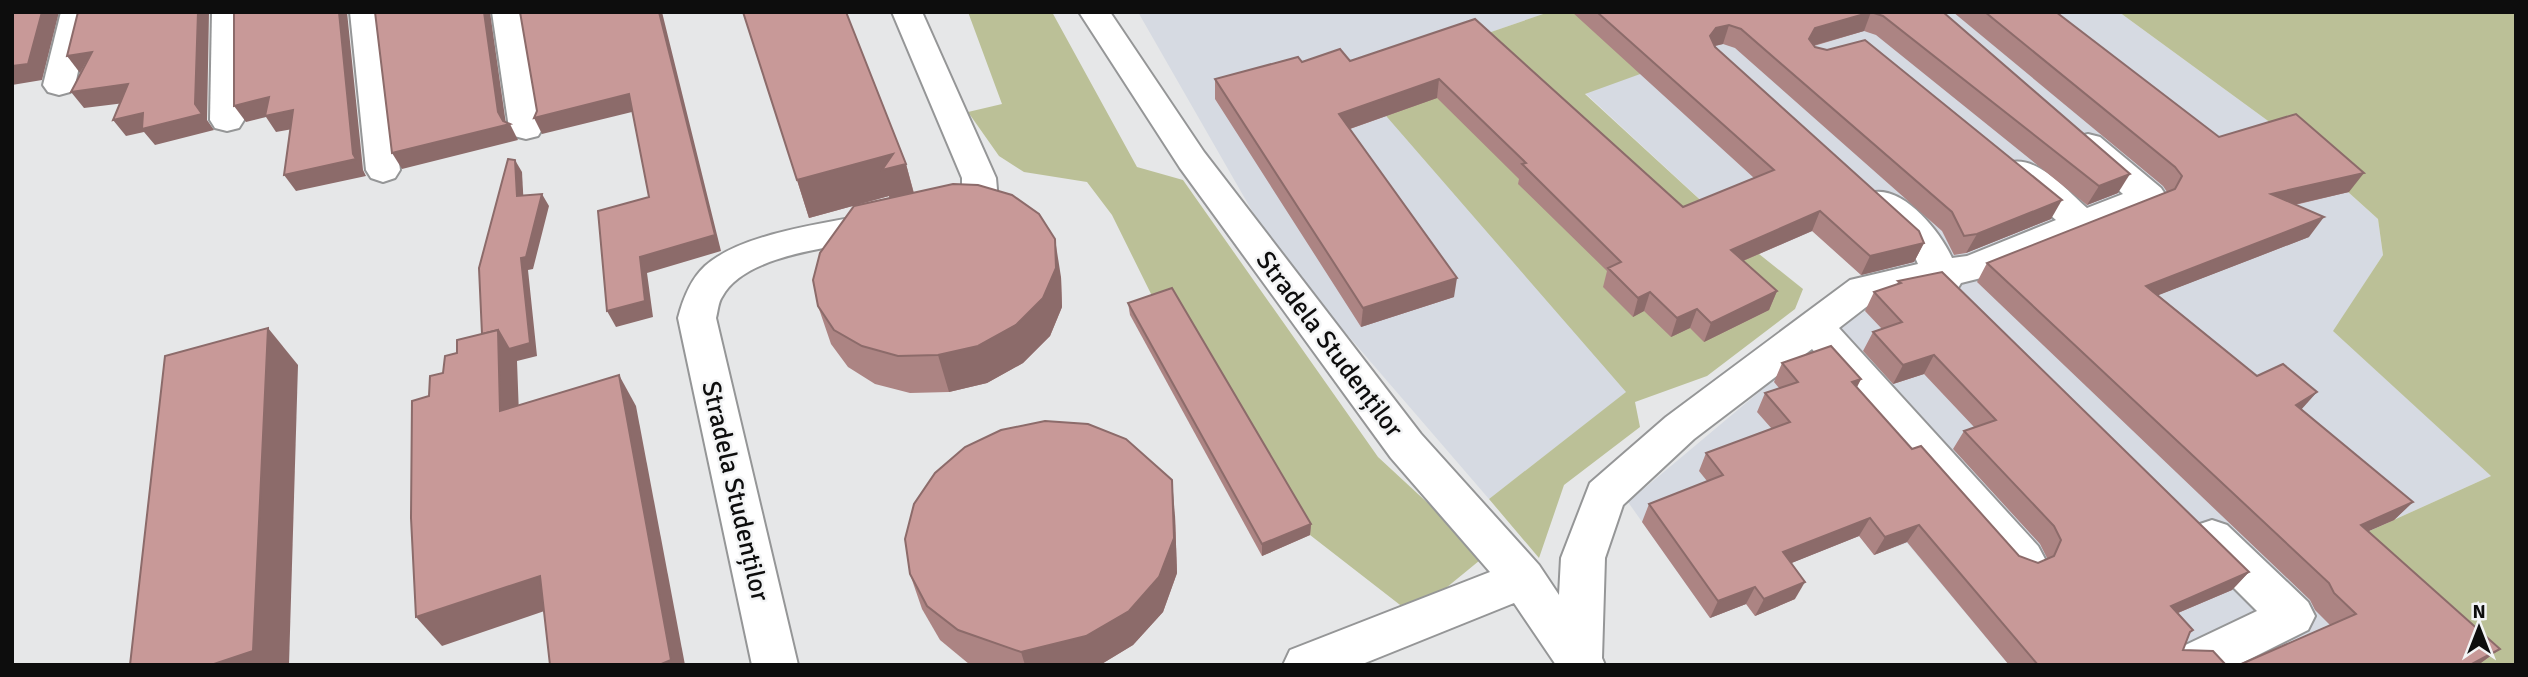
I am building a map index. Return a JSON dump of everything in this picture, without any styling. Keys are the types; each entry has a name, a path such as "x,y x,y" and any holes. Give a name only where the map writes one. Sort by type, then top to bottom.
{"street":[{"path":"59,85 76,12"},
{"path":"226,12 227,120"},
{"path":"365,12 383,170"},
{"path":"507,12 526,128"},
{"name":"Stradela Studenților","path":"775,665 697,318 705,290 731,263 753,253 952,211 980,201 979,178 907,12"},
{"name":"Stradela Studenților","path":"1094,12 1192,160 1398,435 1523,579 1581,663"},
{"path":"1581,663 1583,558 1605,495 1679,428 1863,290 1972,268 2149,197 2066,127"},
{"path":"1999,155 2083,223"},
{"path":"1855,177 1927,242 1940,273 1969,302"},
{"path":"1814,326 2023,559"},
{"path":"2184,511 2292,616 2191,665"},
{"path":"1306,665 1523,579"}],"shaded area":[{"path":"1138,12 1549,12 1355,79 1627,392 1489,499 1275,251"},
{"path":"1653,12 2119,12 2275,126 2378,219 2383,255 2334,331 2491,476 2356,537 2476,665 2009,665 1907,543 1874,555 1859,536 1774,570 1755,616 1746,604 1710,618 1628,502 1808,351 1865,311 1899,299 1861,275 1813,231 1759,254 1585,93 1690,56"}],"green space":[{"path":"968,12 1052,12 1137,167 1183,180 1378,457 1485,556 1413,615 1310,535 1157,306 1112,215 1087,182 1024,172 999,156 968,112 1002,104"},
{"path":"1549,12 1653,12 1690,56 1585,94 1759,254 1803,289 1795,309 1707,376 1635,402 1640,427 1564,485 1539,558 1489,499 1626,392 1354,79"},
{"path":"2119,12 2516,12 2516,665 2476,665 2356,537 2491,476 2333,331 2383,255 2378,219 2275,126"}],"building":[{"path":"12,12 42,12 28,64 12,66"},
{"path":"78,12 198,12 195,104 202,114 142,129 143,113 113,120 128,84 71,92 92,52 67,56"},
{"path":"234,12 339,12 353,154 356,159 284,175 293,110 265,116 269,97 234,106"},
{"path":"375,12 484,12 498,112 503,121 510,124 392,153"},
{"path":"520,12 659,12 715,235 640,257 645,301 607,311 598,211 649,197 629,94 534,118 537,111"},
{"path":"743,12 846,12 906,164 882,170 893,154 797,180"},
{"path":"1597,12 1871,12 1815,28 1809,39 1815,47 1827,50 1865,40 2062,200 1977,234 1964,236 1952,212 1741,29 1729,25 1716,28 1710,36 1715,47 1919,231 1924,243 1870,256 1820,211 1731,250 1777,291 1711,323 1697,309 1677,318 1650,292 1638,298 1608,268 1621,262 1522,164 1526,163 1439,79 1339,114 1457,278 1363,308 1215,79 1298,57 1302,62 1340,49 1350,61 1475,19 1683,207 1774,170"},
{"path":"1871,12 1943,12 2130,174 2099,186 1883,16"},
{"path":"1985,12 2056,12 2219,137 2296,114 2364,173 2271,194 2324,217 2146,286 2257,376 2283,364 2317,392 2296,405 2413,502 2361,525 2500,649 2470,665 2239,665 2356,614 2334,593 2329,583 1987,263 2175,189 2182,176 2175,167"},
{"path":"508,159 515,160 517,196 542,194 526,257 521,258 530,343 509,349 498,330 482,334 479,268"},
{"path":"953,184 978,185 1012,195 1039,214 1055,239 1056,268 1043,298 1016,325 978,346 938,355 898,356 862,346 834,330 818,306 813,280 820,253 854,206"},
{"path":"1942,272 2249,572 2171,606 2193,630 2183,650 2213,651 2226,665 2038,665 1919,525 1885,537 1870,518 1783,552 1805,582 1764,599 1755,587 1718,601 1649,504 1723,475 1706,453 1790,422 1765,393 1798,382 1782,363 1831,346 1861,379 1852,382 1912,449 1921,446 2019,556 2038,563 2054,556 2061,540 2054,526 1964,431 1996,420 1934,355 1903,365 1873,332 1902,322 1874,292 1901,283 1898,281"},
{"path":"1172,288 1311,524 1262,544 1128,303"},
{"path":"268,328 253,651 211,665 130,665 165,356"},
{"path":"498,330 500,411 619,375 671,660 659,665 550,665 540,576 416,617 411,518 412,401 429,396 430,376 443,373 445,356 457,353 457,340"},
{"path":"1045,421 1088,424 1126,439 1172,480 1174,538 1159,577 1129,611 1086,636 1021,652 958,630 927,606 910,574 905,539 914,504 935,473 965,447 1001,430"}]}
